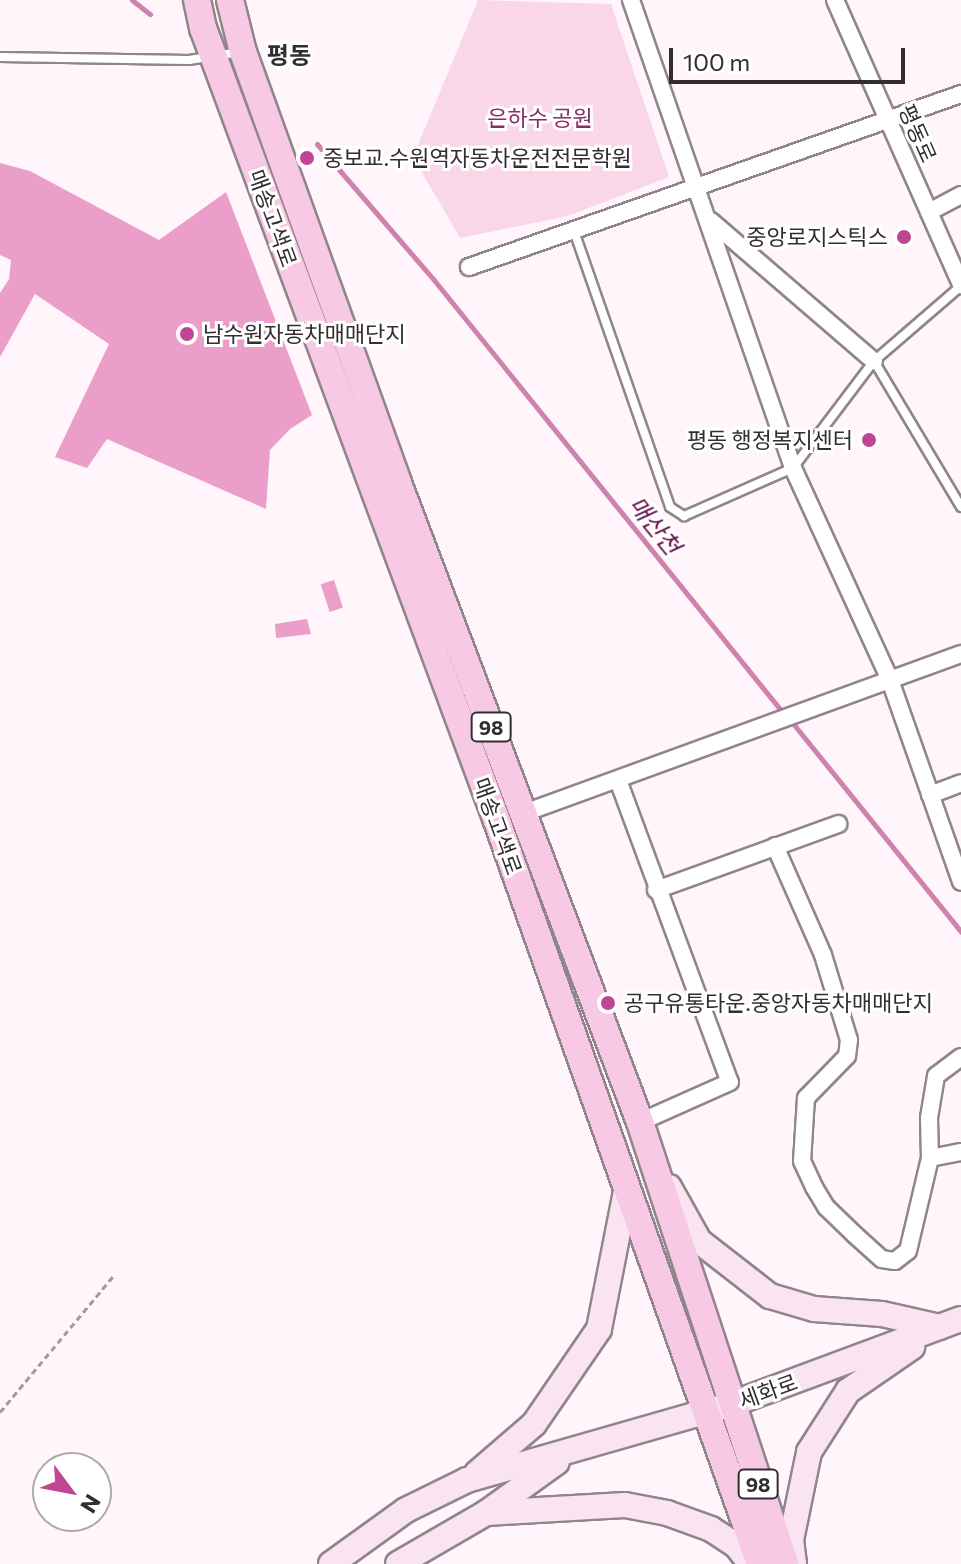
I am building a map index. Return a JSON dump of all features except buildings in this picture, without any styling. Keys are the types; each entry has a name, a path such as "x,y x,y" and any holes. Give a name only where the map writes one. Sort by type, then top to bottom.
{"main road":[{"name":"매송고색로","path":"197,0 213,54 497,821 626,1192 785,1564"},
{"name":"매송고색로","path":"230,0 243,52 398,483 640,1122 720,1407 760,1564"},
{"path":"648,1151 699,1241 770,1296 814,1309 950,1323"},
{"path":"467,1480 534,1424 599,1329 626,1192"},
{"path":"794,1564 791,1540 809,1452 848,1391 950,1323"},
{"name":"세화로","path":"331,1564 406,1510 467,1480 720,1407 950,1323"},
{"name":"세화로","path":"398,1564 486,1513 571,1452"},
{"path":"486,1513 585,1506 639,1508 711,1529 736,1545 751,1564"}],"street":[{"path":"631,0 699,187 793,468 890,680 961,882"},
{"name":"평동로","path":"835,0 961,285"},
{"path":"469,267 961,94"},
{"path":"929,212 961,195"},
{"path":"710,220 874,361"},
{"path":"524,813 961,654"},
{"path":"618,780 656,890 730,1082 640,1122"},
{"path":"930,795 961,783"},
{"path":"656,890 838,824"},
{"path":"775,846 823,955 849,1040 847,1056 806,1098 802,1161 826,1207 882,1259 895,1261 908,1251 930,1158 929,1118 936,1076 961,1057"},
{"path":"930,1158 961,1152"}],"lane":[{"path":"0,57 189,60 213,54 243,52"},
{"path":"574,231 670,507 684,516 793,468 874,361 961,285"},
{"path":"874,361 961,507"},
{"path":"497,821 524,813"}],"path":[{"path":"0,1412 114,1275"}],"green space":[{"name":"은하수 공원","path":"478,0 611,4 669,177 568,216 460,238 413,157"}],"waterway":[{"name":"매산천","path":"132,0 150,14"},
{"name":"매산천","path":"317,144 434,280 784,714"},
{"name":"매산천","path":"791,721 961,932"}],"place":[{"name":"중보교.수원역자동차운전전문학원","path":"307,158"},
{"name":"중앙로지스틱스","path":"904,237"},
{"name":"남수원자동차매매단지","path":"187,334"},
{"name":"평동 행정복지센터","path":"869,440"},
{"name":"공구유통타운.중앙자동차매매단지","path":"608,1003"}],"district":[{"name":"평동","path":"289,55"}]}
